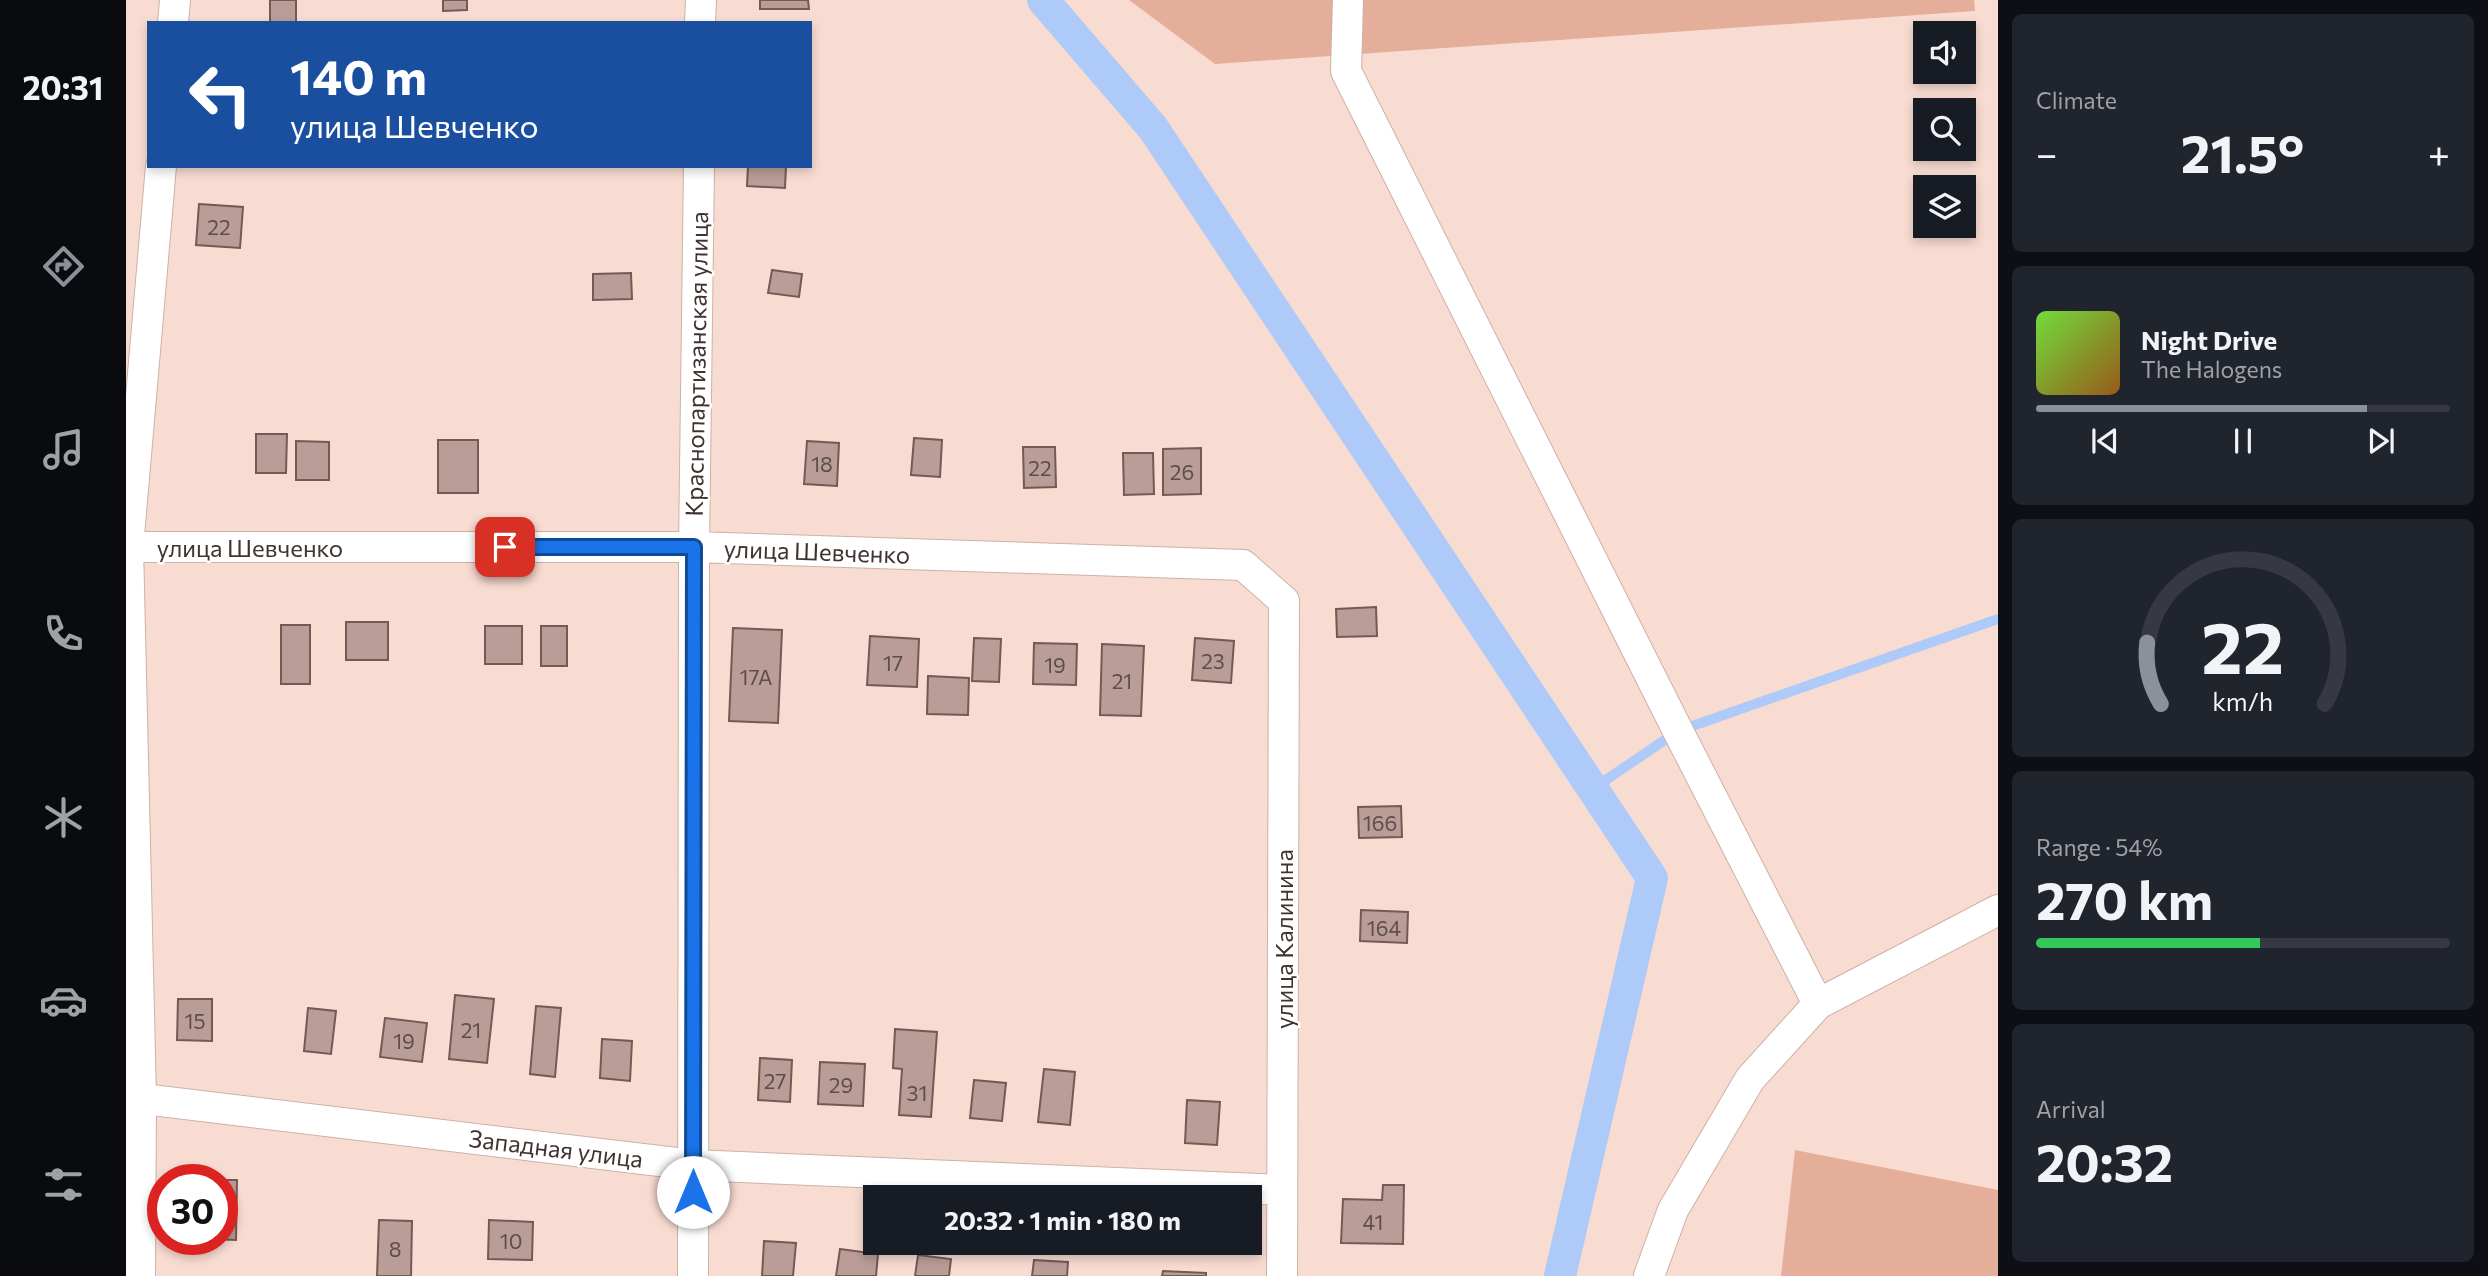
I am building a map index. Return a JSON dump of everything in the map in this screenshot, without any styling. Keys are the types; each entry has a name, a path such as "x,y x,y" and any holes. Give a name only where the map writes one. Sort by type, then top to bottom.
{"street":[{"path":"173,21 175,0"},
{"path":"700,21 701,0"},
{"path":"1348,0 1346,71 1818,1004"},
{"path":"140,1276 133,1097 127,547 161,168"},
{"name":"Краснопартизанская улица","path":"693,1276 694,547 699,168"},
{"name":"улица Шевченко","path":"127,547 694,547 1243,565 1284,601"},
{"name":"улица Калинина","path":"1282,1276 1284,601"},
{"path":"1649,1276 1673,1210 1750,1079 1818,1004 1998,910"},
{"name":"Западная улица","path":"133,1097 693,1165 1282,1190"}],"shaded area":[{"path":"1129,0 1974,0 1975,11 1215,64"},
{"path":"1795,1150 1998,1190 1998,1276 1781,1276"}],"building":[{"path":"270,0 296,0 296,21 270,21"},
{"path":"443,0 467,0 467,10 443,11"},
{"path":"760,0 808,0 809,9 760,9"},
{"path":"748,168 786,168 785,188 747,186"},
{"path":"199,204 243,207 240,248 196,245"},
{"path":"772,270 802,274 799,297 768,293"},
{"path":"631,273 632,299 593,300 593,274"},
{"path":"256,434 287,434 286,473 256,473"},
{"path":"914,438 942,440 940,477 911,475"},
{"path":"438,440 478,440 478,493 438,493"},
{"path":"296,441 329,442 329,480 296,480"},
{"path":"807,441 839,443 837,486 804,484"},
{"path":"1023,447 1055,447 1056,487 1024,488"},
{"path":"1201,448 1201,494 1163,495 1163,449"},
{"path":"1123,453 1153,453 1154,494 1124,495"},
{"path":"1376,607 1377,636 1337,637 1336,609"},
{"path":"346,622 388,622 388,660 346,660"},
{"path":"281,625 310,625 310,684 281,684"},
{"path":"485,626 522,626 522,664 485,664"},
{"path":"541,626 567,626 567,666 541,666"},
{"path":"733,628 782,630 778,723 729,721"},
{"path":"870,636 919,639 917,687 867,685"},
{"path":"974,638 1001,639 999,682 972,681"},
{"path":"1195,638 1234,641 1231,683 1192,680"},
{"path":"1034,643 1077,644 1076,685 1033,684"},
{"path":"1102,644 1144,646 1141,716 1100,715"},
{"path":"928,676 969,678 968,715 927,714"},
{"path":"1401,806 1402,837 1359,838 1358,807"},
{"path":"1361,910 1408,912 1407,943 1360,941"},
{"path":"455,995 494,999 487,1063 449,1059"},
{"path":"178,999 212,999 212,1041 177,1040"},
{"path":"536,1006 561,1008 555,1077 530,1074"},
{"path":"308,1008 336,1011 331,1054 304,1051"},
{"path":"385,1018 427,1023 422,1062 380,1057"},
{"path":"895,1029 937,1032 931,1117 899,1115 902,1069 893,1068"},
{"path":"602,1039 632,1041 630,1081 600,1078"},
{"path":"760,1058 792,1060 790,1102 758,1100"},
{"path":"820,1062 865,1064 863,1106 818,1104"},
{"path":"1044,1069 1075,1072 1070,1125 1038,1122"},
{"path":"974,1080 1006,1083 1002,1121 970,1118"},
{"path":"1187,1100 1220,1102 1217,1145 1185,1143"},
{"path":"1383,1185 1404,1185 1403,1244 1341,1243 1343,1199 1382,1200"},
{"path":"379,1220 412,1221 411,1276 377,1276"},
{"path":"489,1220 533,1222 532,1260 488,1259"},
{"path":"764,1241 796,1243 793,1276 762,1276"},
{"path":"840,1249 863,1252 863,1255 878,1255 876,1276 836,1276"},
{"path":"918,1255 951,1259 949,1276 915,1276"},
{"path":"1034,1260 1068,1262 1067,1276 1032,1276"},
{"path":"1163,1271 1206,1273 1206,1276 1162,1276"}],"waterway":[{"path":"1043,0 1153,128 1652,878 1560,1276"},
{"path":"1594,788 1678,731 1998,619"}],"route":[{"path":"505,547 694,547 693,1192"}]}
